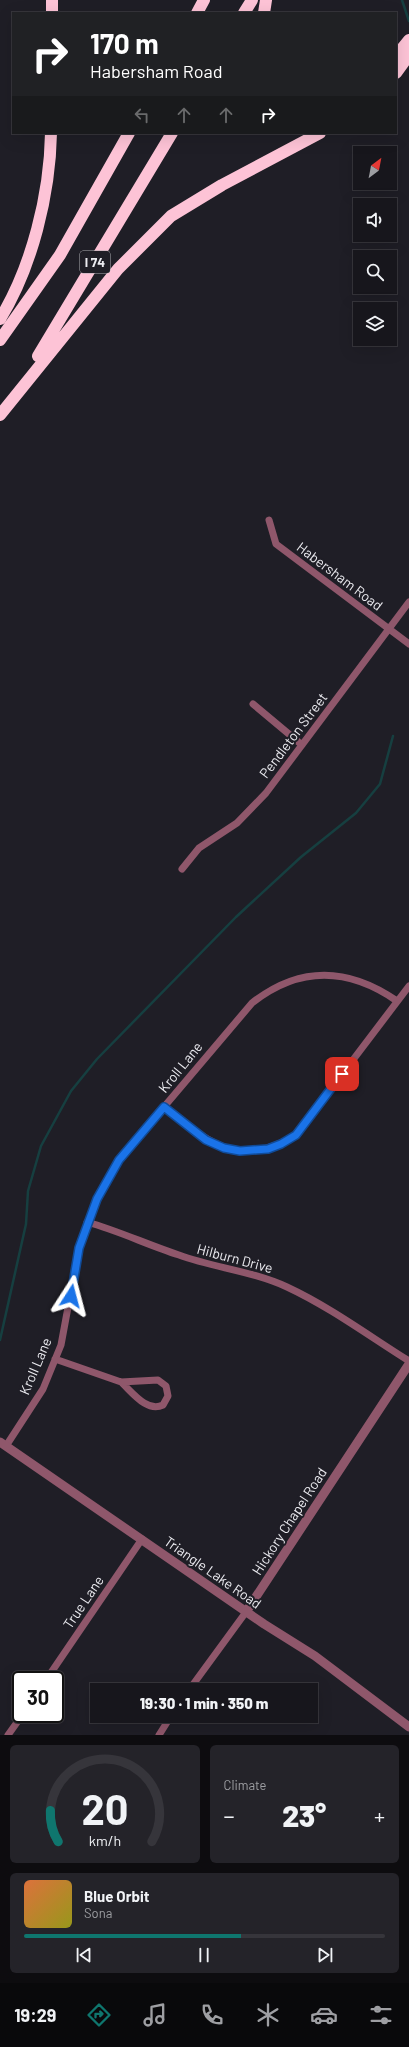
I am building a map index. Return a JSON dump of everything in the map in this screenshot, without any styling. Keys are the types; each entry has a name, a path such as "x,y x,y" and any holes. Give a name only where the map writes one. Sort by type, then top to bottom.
{"highway":[{"path":"52,0 52,12"},
{"path":"198,12 204,0"},
{"path":"245,12 252,0"},
{"path":"264,12 266,0"},
{"path":"397,55 409,40"},
{"path":"397,71 409,55"},
{"path":"0,319 17,285 37,228 48,174 51,134"},
{"name":"I 74","path":"0,340 60,255 128,134"},
{"name":"I 74","path":"0,415 17,392 171,134"},
{"path":"17,392 118,268 171,216 222,185 318,134"}],"street":[{"name":"Habersham Road","path":"269,520 276,544 409,644"},
{"name":"Pendleton Street","path":"182,869 199,848 237,823 261,798 409,602"},
{"path":"253,704 302,745"},
{"name":"Kroll Lane","path":"3,1444 43,1389 61,1345 79,1248 87,1222 97,1199 119,1160 252,1003 280,985 309,976 338,976 368,984 397,1001"},
{"path":"164,1107 206,1140 224,1148 254,1151 281,1144 296,1135 409,986"},
{"name":"Hilburn Drive","path":"87,1222 110,1229 179,1256 222,1268 257,1275 287,1287 318,1302 409,1363"},
{"path":"55,1359 121,1382 158,1380 166,1386 168,1396 163,1405 152,1407 146,1405 121,1382"},
{"name":"Hickory Chapel Road","path":"194,1683 246,1612 409,1363"},
{"name":"Triangle Lake Road","path":"3,1444 246,1612 316,1656 409,1727"},
{"name":"True Lane","path":"52,1671 142,1539"},
{"path":"8,1735 17,1723"},
{"path":"159,1735 167,1723"}],"waterway":[{"path":"402,0 409,21"},
{"path":"0,1340 26,1224 28,1191 41,1146 71,1091 97,1059 236,917 301,857 356,813 380,784 393,736"}],"route":[{"path":"71,1296 79,1248 87,1222 97,1199 119,1160 164,1107 206,1140 224,1148 240,1151 268,1149 281,1144 296,1135 342,1074"}]}
